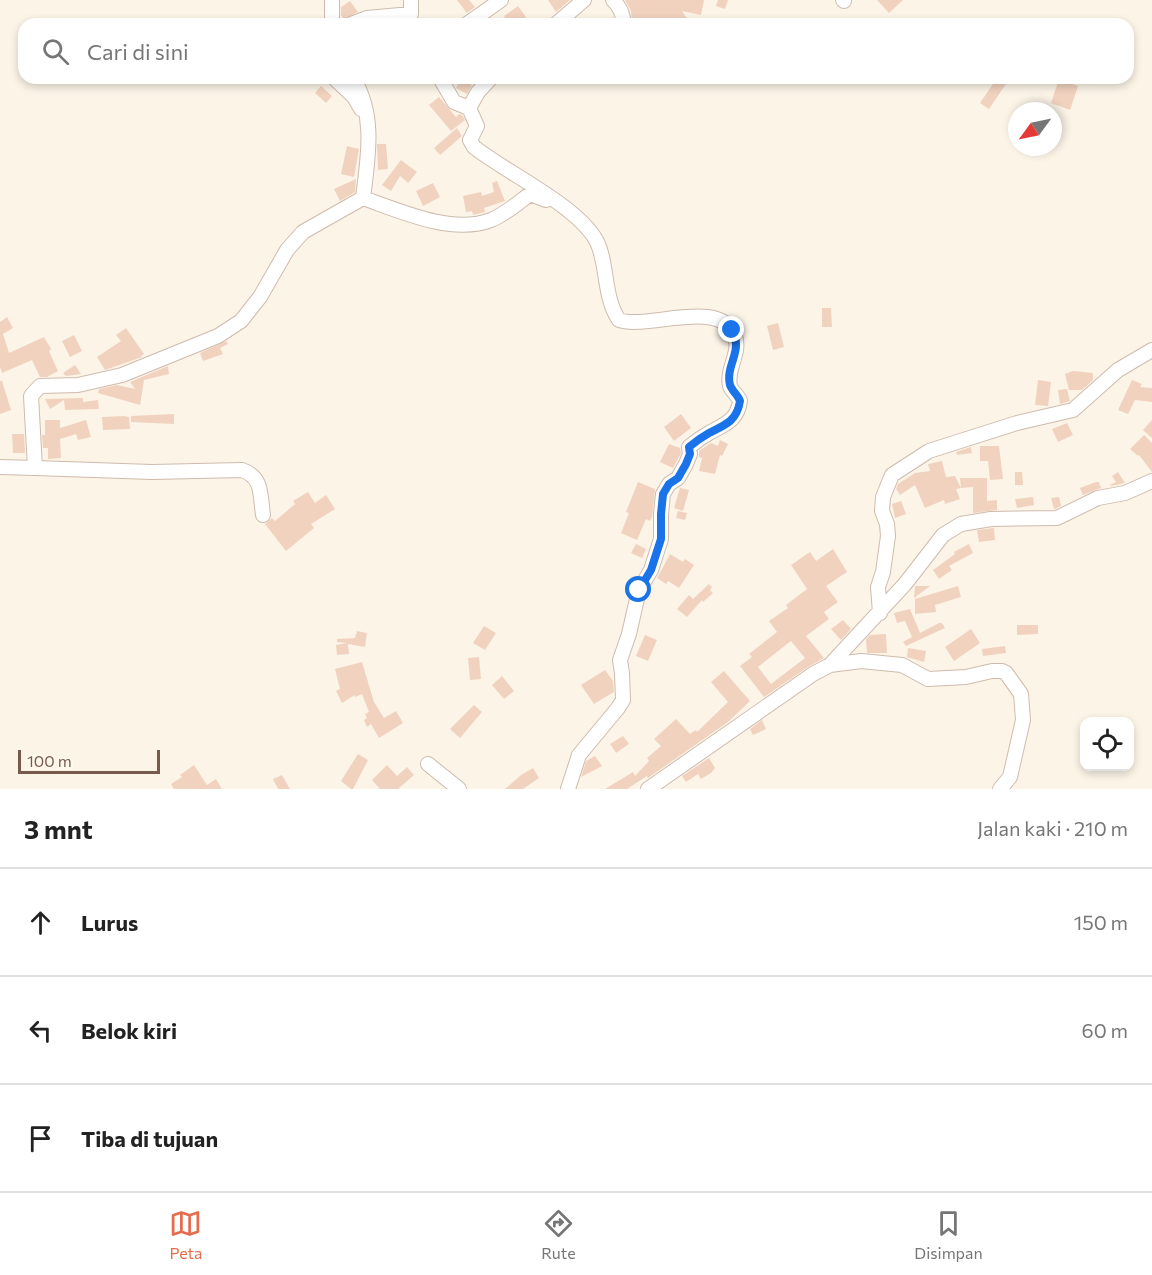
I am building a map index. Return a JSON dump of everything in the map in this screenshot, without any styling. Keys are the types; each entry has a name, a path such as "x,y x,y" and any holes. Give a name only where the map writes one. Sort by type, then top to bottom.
{"street":[{"path":"332,0 332,18"},
{"path":"401,0 415,17"},
{"path":"476,18 501,0"},
{"path":"563,18 584,0"},
{"path":"613,0 624,18"},
{"path":"367,18 415,17"},
{"path":"340,84 354,97 369,124"},
{"path":"356,84 369,124 363,198"},
{"path":"444,84 454,102 469,108 477,126 470,140 471,145 578,219 597,241 611,303 619,320 630,324 689,316 708,317 720,320 732,330 735,336 737,348 729,378 740,401 738,413 726,426 709,433 689,447 690,454 686,464 678,478 669,484 663,494 661,539 651,570 639,590 629,634 620,660 623,700 579,755 568,789"},
{"path":"469,108 485,84"},
{"path":"35,468 31,396 40,386 78,385 122,375 218,336 241,321 260,297 287,250 303,232 363,198 450,225 475,224 492,220 530,194 558,204"},
{"path":"880,613 878,587 883,572 888,536 887,524 882,511 883,496 892,476 929,451 1017,423 1073,410 1118,370 1152,350"},
{"path":"0,467 152,472 242,470 252,473 258,481 263,515"},
{"path":"830,666 880,613 943,535 961,524 991,519 1057,518 1098,498 1125,493 1152,481"},
{"path":"648,789 813,674 830,666 861,661 902,665 927,679 966,677 992,671 1006,673 1021,694 1023,720 1010,777 1000,789"},
{"path":"428,764 459,789"}],"building":[{"path":"457,0 469,0 475,7 467,13"},
{"path":"548,0 570,0 556,12"},
{"path":"625,0 704,0 701,15 682,11 687,18 632,18 631,11"},
{"path":"718,0 728,0 725,9 716,6"},
{"path":"877,0 903,0 889,13"},
{"path":"350,1 358,12 343,18 341,7"},
{"path":"518,6 526,17 505,18 504,16"},
{"path":"458,84 472,85 467,94 456,88"},
{"path":"993,84 1006,84 989,109 980,103"},
{"path":"1057,84 1078,86 1070,110 1062,107 1062,102 1051,102"},
{"path":"321,86 332,96 326,103 315,93"},
{"path":"439,97 456,117 459,114 462,115 465,120 451,131 429,105"},
{"path":"457,128 462,136 440,155 434,148"},
{"path":"377,144 386,144 388,169 378,170"},
{"path":"347,146 359,149 354,177 341,174"},
{"path":"401,160 417,172 408,183 400,176 391,191 382,185"},
{"path":"356,179 355,192 340,201 334,189"},
{"path":"497,181 505,201 484,208 485,212 473,215 472,211 466,212 463,196 481,192 482,196 494,192 492,183"},
{"path":"433,183 440,197 423,206 416,191"},
{"path":"822,308 831,308 832,327 822,327"},
{"path":"7,317 13,328 3,334 9,353 44,337 51,349 49,351 58,371 47,377 40,377 32,360 2,373 0,322"},
{"path":"778,323 784,347 773,350 767,326"},
{"path":"126,328 144,354 142,357 105,370 97,357 121,341 116,335"},
{"path":"74,335 82,351 70,357 62,341"},
{"path":"226,341 228,344 220,348 223,354 203,361 200,353"},
{"path":"75,365 81,374 66,376 63,373"},
{"path":"168,366 169,374 144,380 140,405 98,393 99,389 117,385 135,389 130,382"},
{"path":"1073,371 1093,373 1093,380 1082,390 1069,390 1065,374"},
{"path":"1038,380 1051,382 1048,406 1035,405"},
{"path":"1132,380 1142,384 1140,387 1152,388 1152,402 1135,400 1128,414 1118,410"},
{"path":"0,381 2,381 11,410 0,414"},
{"path":"1067,389 1070,401 1060,404 1058,390"},
{"path":"83,398 83,402 98,400 99,409 65,410 64,400 50,409 45,399"},
{"path":"174,414 174,424 131,422 131,416"},
{"path":"681,414 691,428 674,441 664,427"},
{"path":"102,417 129,417 130,429 103,430"},
{"path":"45,420 60,420 60,428 86,420 91,437 78,440 76,434 60,439 61,458 48,459 48,448 43,448 42,435 45,435"},
{"path":"1152,420 1152,438 1143,430"},
{"path":"1067,423 1073,435 1058,442 1052,429"},
{"path":"12,434 24,434 25,453 13,453"},
{"path":"1144,435 1152,443 1152,472 1139,455 1130,449"},
{"path":"720,440 728,444 722,456 720,455 715,474 699,471 702,458 699,457 699,451 711,443 718,446"},
{"path":"669,444 680,448 681,453 673,468 660,462"},
{"path":"980,446 999,446 1003,479 990,480 988,461 980,461"},
{"path":"971,447 972,453 957,455 956,452"},
{"path":"942,461 946,477 955,476 961,488 956,489 960,499 945,504 944,500 925,508 915,485 900,495 896,489 898,484 915,473 930,471 928,464"},
{"path":"1015,472 1022,472 1023,485 1015,485"},
{"path":"1118,472 1125,483 1111,486 1116,482 1112,476"},
{"path":"960,478 987,478 987,501 997,500 997,510 973,513 973,487 961,488"},
{"path":"638,482 655,489 652,517 650,521 646,519 637,540 621,533 629,513 626,512"},
{"path":"1099,482 1101,488 1083,495 1080,488"},
{"path":"680,488 689,490 683,511 674,508"},
{"path":"308,492 315,503 326,495 335,509 311,524 314,528 286,551 265,524 272,518 275,521 295,504 293,501"},
{"path":"1033,497 1034,505 1017,508 1015,499"},
{"path":"1059,497 1061,506 1054,509 1051,498"},
{"path":"901,501 906,514 895,518 892,504"},
{"path":"678,511 687,513 685,520 676,518"},
{"path":"994,528 995,540 979,542 977,530"},
{"path":"636,544 646,549 642,558 631,553"},
{"path":"969,544 973,553 949,566 952,570 939,579 933,570 955,554 954,552"},
{"path":"833,549 847,572 826,586 838,602 824,612 829,619 806,636 824,658 764,697 740,666 752,657 749,654 777,632 769,621 788,608 786,605 807,589 791,565 810,552 816,561","holes":["791,641 805,658 771,684 758,667"]},
{"path":"670,554 683,562 685,559 694,565 679,588 668,581 666,584 657,578"},
{"path":"709,584 713,593 703,602 702,600 687,617 677,609 689,595 693,599"},
{"path":"915,586 930,586 914,598"},
{"path":"958,586 961,597 935,605 936,612 915,614 915,599"},
{"path":"910,609 920,633 939,623 942,623 945,628 906,646 903,642 912,637 905,621 897,623 894,613"},
{"path":"843,620 851,629 841,640 831,629"},
{"path":"1017,625 1038,625 1038,634 1017,635"},
{"path":"484,626 496,633 485,650 473,643"},
{"path":"971,629 980,643 954,661 945,647"},
{"path":"357,631 367,633 365,647 348,644 349,654 337,655 336,645 347,643 337,642 337,639 355,638"},
{"path":"886,634 887,653 867,653 866,639 870,635"},
{"path":"645,635 657,640 648,661 636,656"},
{"path":"1005,646 1006,653 983,656 982,649"},
{"path":"908,648 926,651 924,662 907,657"},
{"path":"479,657 481,679 470,680 468,658"},
{"path":"362,662 374,702 384,718 396,711 403,723 379,738 371,724 367,727 364,720 367,718 365,714 369,712 362,694 355,697 355,695 342,703 336,691 340,689 335,669"},
{"path":"605,670 613,681 614,692 594,704 581,685"},
{"path":"724,671 750,701 728,722 648,778 647,776 627,789 605,789 633,772 635,776 649,761 647,758 661,746 654,739 676,719 690,734 696,730 697,732 728,702 711,682"},
{"path":"502,676 514,691 504,699 492,685"},
{"path":"474,705 482,712 460,738 450,729"},
{"path":"762,720 766,729 753,735 750,729"},
{"path":"623,736 629,744 616,753 610,744"},
{"path":"358,754 368,760 351,789 341,781"},
{"path":"595,756 602,766 581,777 586,761"},
{"path":"709,758 715,768 711,773 701,779 698,774 686,782 682,776"},
{"path":"194,765 207,785 216,779 222,789 174,789 171,784"},
{"path":"387,765 397,776 407,767 414,775 398,789 380,789 372,780"},
{"path":"533,768 539,778 523,789 505,789 521,775"},
{"path":"282,775 290,789 278,789 273,779"}],"route":[{"path":"639,590 651,570 661,539 663,494 669,484 678,478 686,464 690,454 689,447 709,433 726,426 738,413 740,401 732,390 729,378 737,348 732,330"}]}
